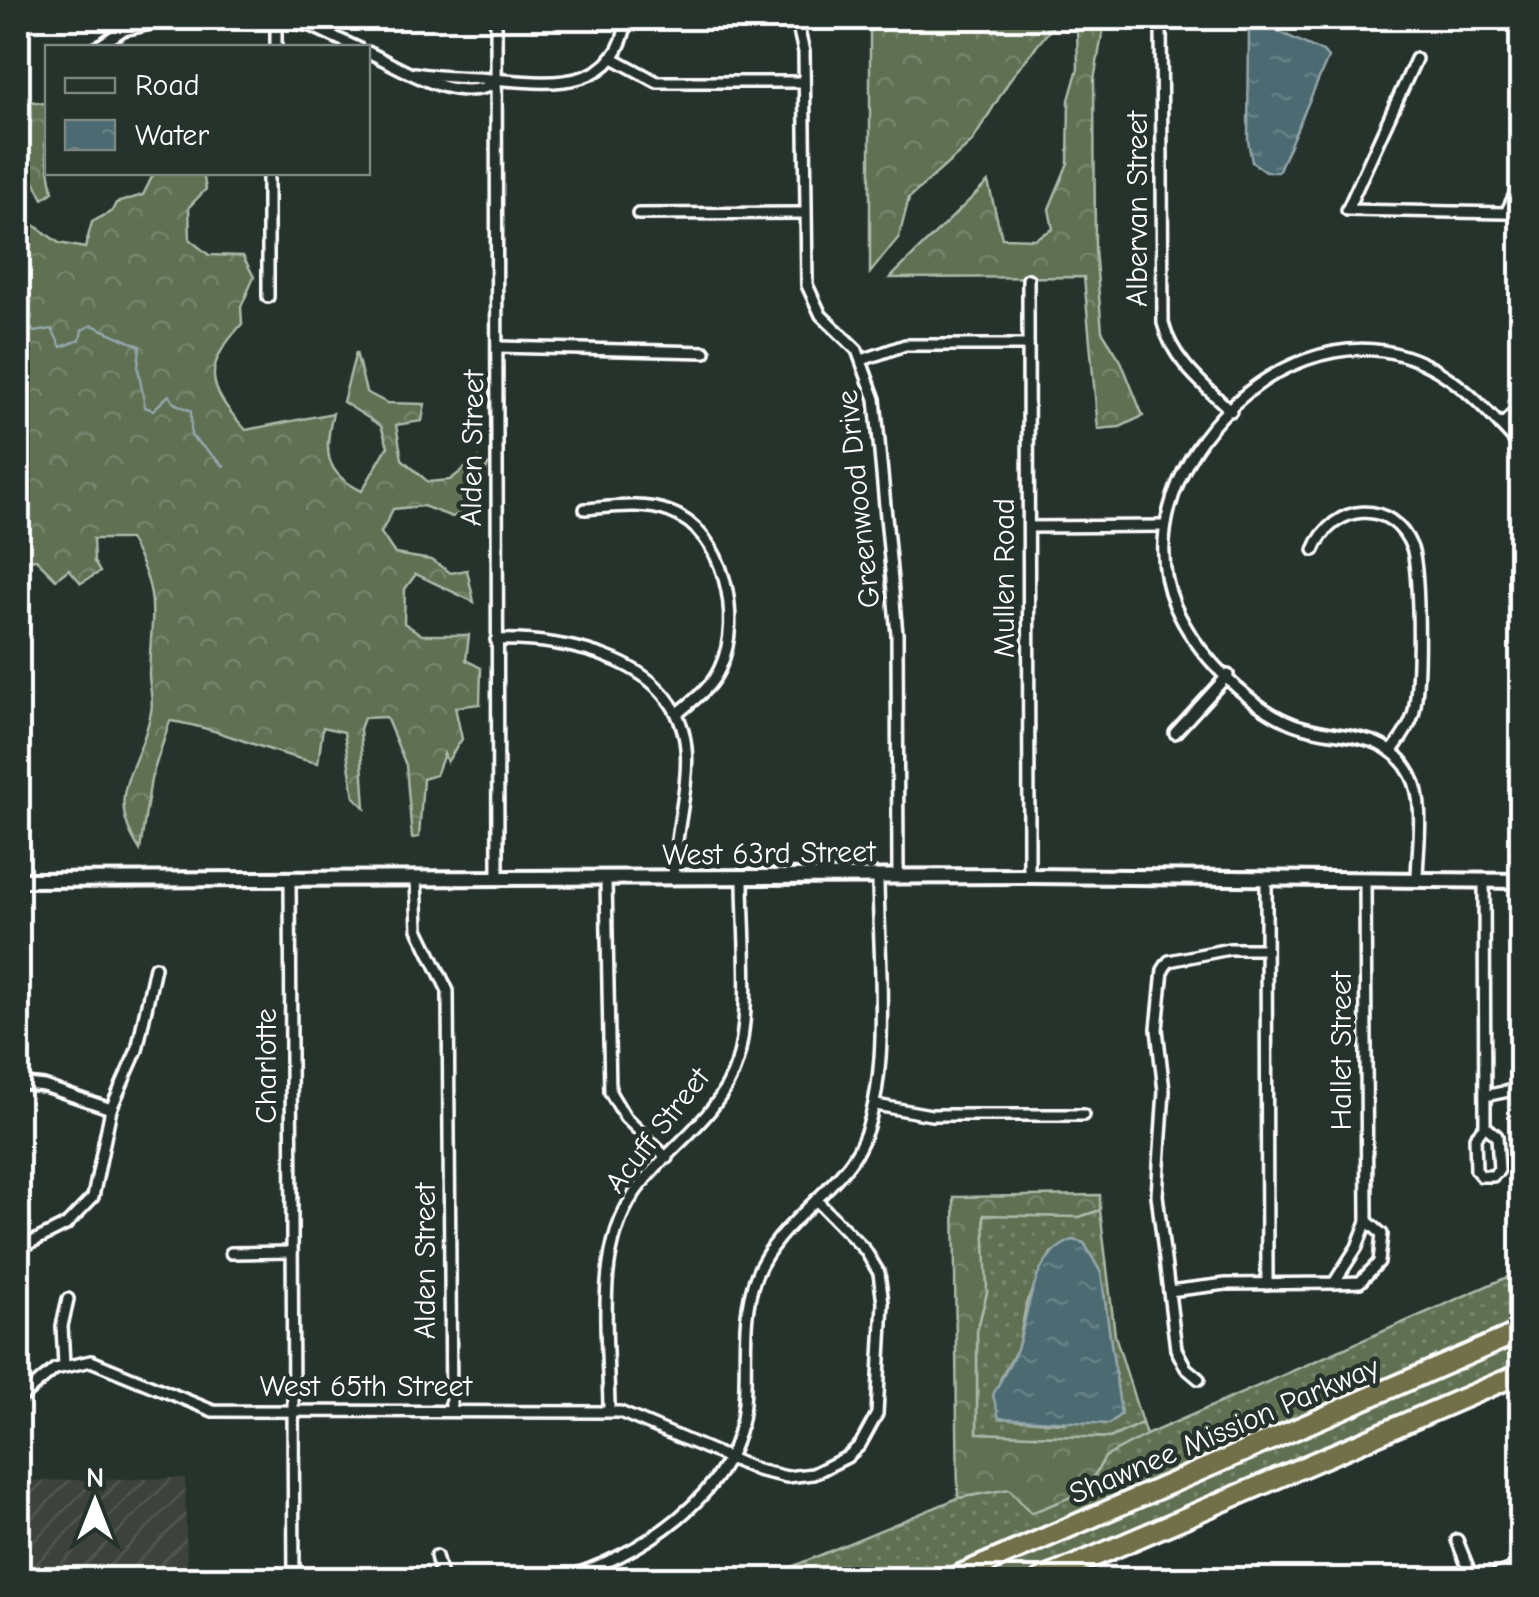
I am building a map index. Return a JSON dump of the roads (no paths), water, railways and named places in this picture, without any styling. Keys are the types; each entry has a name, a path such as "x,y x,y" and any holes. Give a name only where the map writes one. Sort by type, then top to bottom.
{"highway":[{"name":"Shawnee Mission Parkway","path":"948,1580 1522,1331"},
{"path":"1040,1580 1522,1373"}],"street":[{"name":"Alden Street","path":"496,18 498,879"},
{"path":"370,53 415,73 496,83 579,80 603,67 611,57 620,43 626,18"},
{"name":"Greenwood Drive","path":"796,18 803,40 804,268 812,300 862,360 875,399 894,576 898,877"},
{"name":"Albervan Street","path":"1161,18 1163,323 1168,342 1181,362 1231,411"},
{"path":"100,45 123,30 151,22 276,22 311,26 352,45"},
{"path":"276,22 276,45"},
{"path":"611,57 657,82 804,82"},
{"path":"1416,59 1347,210 1506,213 1522,180"},
{"path":"268,175 268,298"},
{"path":"638,214 804,214"},
{"name":"Mullen Road","path":"1028,279 1029,876"},
{"path":"862,360 905,345 1028,345"},
{"path":"498,347 705,352"},
{"path":"1417,880 1415,788 1392,751 1378,740 1292,724 1260,705 1228,676 1196,643 1173,602 1164,560 1165,526 1181,471 1206,435 1274,374 1303,360 1359,349 1402,355 1445,374 1522,450"},
{"path":"1501,426 1522,406"},
{"path":"585,510 637,506 674,513 716,552 726,584 724,658 710,685 678,713"},
{"path":"1314,550 1329,524 1342,515 1364,510 1398,526 1413,550 1416,702 1408,728 1392,751"},
{"path":"1029,527 1165,526"},
{"path":"496,640 539,640 580,648 646,678 678,713 686,760 674,839 673,879"},
{"path":"1175,733 1228,676"},
{"name":"West 63rd Street","path":"18,880 1029,876 1522,881"},
{"path":"557,1580 604,1563 685,1512 710,1490 728,1457 742,1422 746,1315 758,1272 779,1239 862,1144 876,1105 878,877"},
{"path":"1266,878 1267,1284"},
{"name":"Charlotte","path":"290,879 294,1580"},
{"name":"Alden Street","path":"416,879 418,929 448,991 451,1410"},
{"name":"Acuff Street","path":"609,1412 608,1283 615,1234 636,1192 714,1109 738,1060 742,1026 742,879"},
{"path":"606,880 610,1092 625,1117 667,1158"},
{"name":"Hallet Street","path":"1334,1282 1357,1248 1367,1221 1365,880"},
{"path":"1484,881 1485,1126 1475,1136 1476,1170 1493,1176 1499,1170 1497,1136 1485,1126"},
{"path":"1199,1379 1186,1368 1176,1349 1157,1195 1164,1091 1157,1029 1163,970 1169,961 1207,952 1266,949"},
{"path":"18,1249 66,1225 93,1197 111,1109 134,1060 155,967"},
{"path":"18,1083 44,1086 111,1109"},
{"path":"1485,1096 1522,1088"},
{"path":"876,1105 931,1115 1083,1115"},
{"name":"West 65th Street","path":"64,1365 100,1363 213,1411 609,1412 649,1422 728,1457 787,1477 831,1467 860,1445 870,1430 881,1381 883,1303 879,1272 865,1250 816,1200"},
{"name":"Hallet Street","path":"1169,1291 1360,1282 1379,1262 1382,1234 1367,1221"},
{"path":"231,1253 292,1252"},
{"path":"18,1400 64,1365 62,1326 68,1299"},
{"path":"1457,1540 1474,1580"},
{"path":"436,1556 442,1580"},
{"path":"1484,1580 1522,1564"}],"water":[{"path":"1256,21 1323,52 1328,58 1278,172 1266,172 1252,162 1248,141 1249,25"},
{"path":"1073,1240 1084,1243 1101,1273 1121,1414 1109,1424 999,1418 993,1395 1018,1346 1040,1270 1059,1247"}],"waterway":[{"path":"18,315 32,316 29,325 34,332 52,329 61,347 80,340 82,330 92,325 140,346 138,368 145,407 153,410 169,395 174,403 191,411 191,436 224,466"}]}
